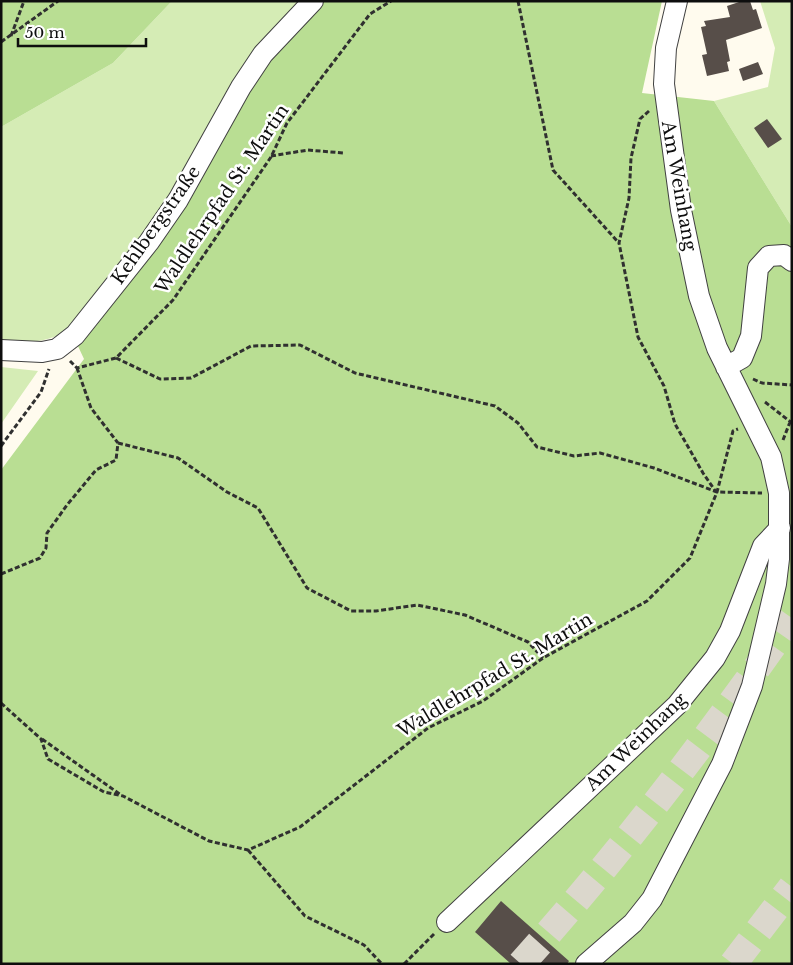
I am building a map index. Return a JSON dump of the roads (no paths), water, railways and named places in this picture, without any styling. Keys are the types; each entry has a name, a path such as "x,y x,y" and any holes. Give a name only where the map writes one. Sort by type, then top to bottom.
{"street":[{"name":"Kehlbergstraße","path":"1,350 42,352 57,349 75,335 149,242 178,200 242,87 263,54 313,1"},
{"name":"Am Weinhang","path":"586,964 634,923 652,899 722,764 752,686 776,584 780,528 779,493 771,458 726,367 699,296 681,210 665,105 666,48 677,1"},
{"path":"726,367 742,358 751,336 758,268 769,256 784,255 792,261"},
{"name":"Am Weinhang","path":"447,922 677,705 715,658 730,631 763,546 780,528"}],"tunnel":[{"path":"521,964 593,881 662,795 728,708 792,618"},
{"path":"733,964 792,887"}]}
